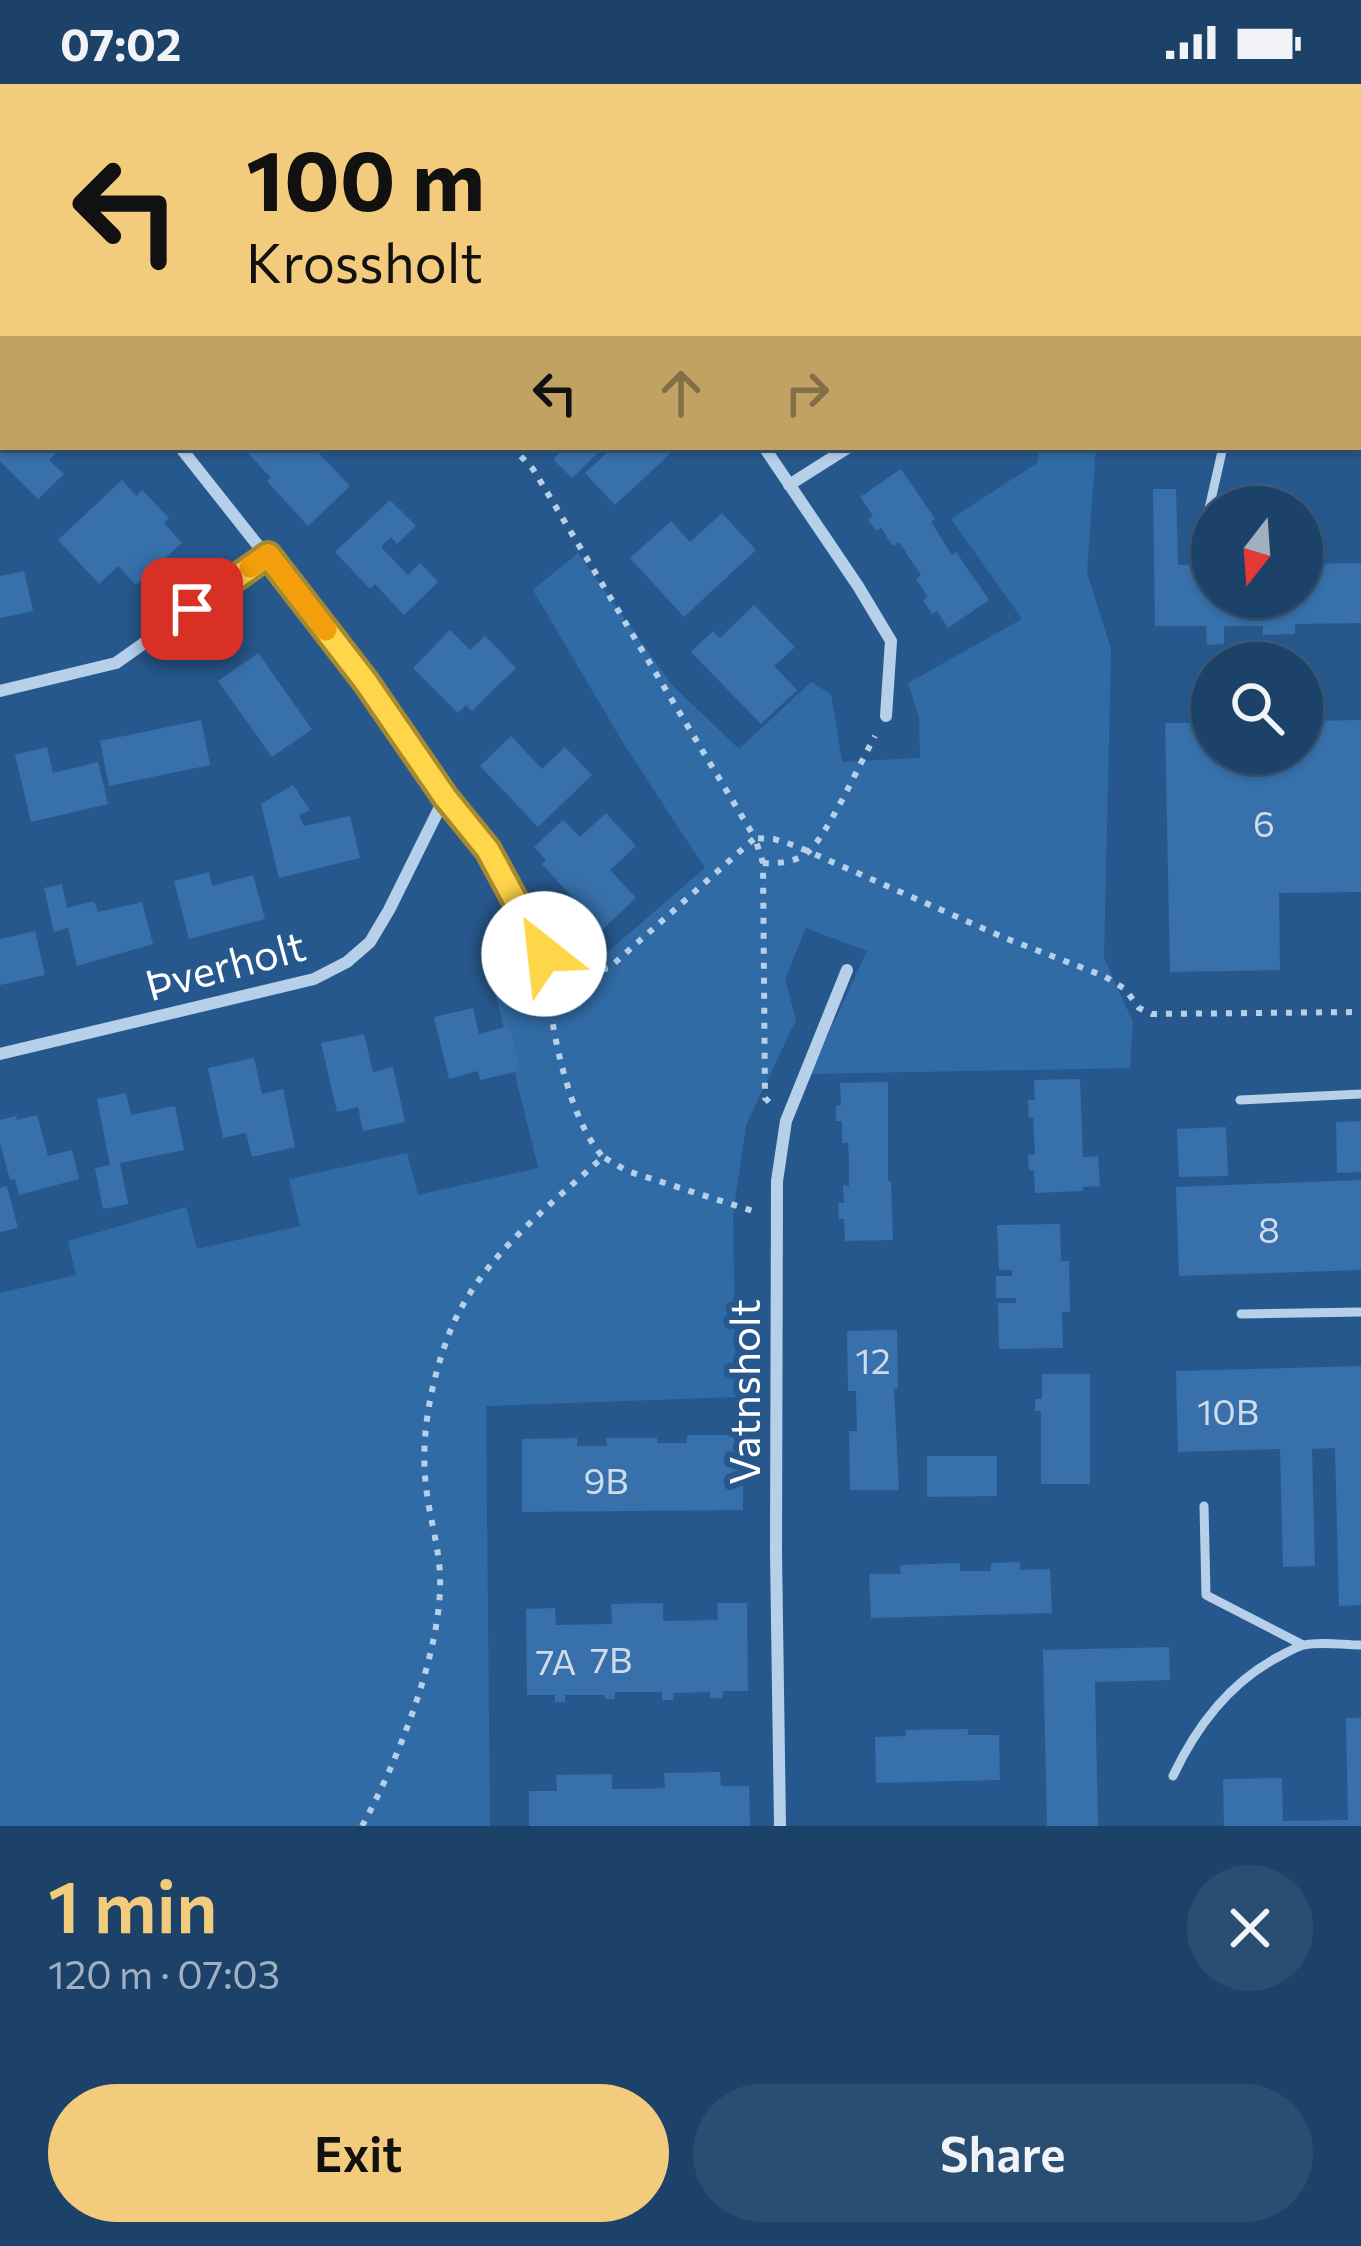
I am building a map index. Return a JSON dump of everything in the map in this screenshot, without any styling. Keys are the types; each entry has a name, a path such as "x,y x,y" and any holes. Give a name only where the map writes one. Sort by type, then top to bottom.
{"street":[{"path":"182,450 366,682 445,797 488,850 544,954"},
{"path":"766,450 891,641 886,716"},
{"path":"789,485 844,450"},
{"path":"0,691 116,663 268,555"},
{"name":"Þverholt","path":"0,1054 314,979 347,962 370,942 445,797"},
{"name":"Vatnsholt","path":"780,1826 779,1165 786,1121 847,970"}],"lane":[{"path":"1214,486 1222,450"},
{"path":"1240,1100 1361,1094"},
{"path":"1241,1314 1361,1312"},
{"path":"1204,1506 1206,1595 1304,1645 1361,1645"},
{"path":"1173,1776 1217,1705 1257,1670 1304,1645"}],"path":[{"path":"515,450 533,469 755,838 763,863 765,1098 786,1121"},
{"path":"763,863 792,860 808,852 886,716"},
{"path":"776,1218 627,1171 603,1157 588,1140 574,1108 547,982 609,968 755,838 773,839 808,852 1104,976 1152,1014 1361,1012"},
{"path":"362,1826 405,1731 438,1616 440,1575 425,1481 424,1442 449,1333 499,1254 603,1157"}],"shaded area":[{"path":"1039,450 1096,450 1087,573 1111,649 1104,958 1133,1022 1130,1068 810,1074 867,951 806,928 785,979 796,1020 746,1125 733,1215 736,1397 486,1406 490,1826 0,1826 0,1293 76,1275 68,1241 186,1207 197,1249 300,1226 289,1179 407,1153 418,1195 538,1168 495,992 589,968 705,868 625,746 533,590 578,553 671,684 739,749 811,682 831,694 842,762 920,758 919,717 908,683 1022,619 951,519 1037,463"}],"building":[{"path":"0,450 59,450 49,460 64,474 38,499 0,461"},
{"path":"316,450 350,486 308,526 248,453"},
{"path":"562,450 599,452 572,478 553,459"},
{"path":"610,450 673,451 615,505 585,473"},
{"path":"901,469 935,519 931,522 952,555 956,552 989,600 948,628 923,600 928,597 916,579 921,575 899,542 893,546 881,528 876,531 868,519 873,516 860,497"},
{"path":"122,480 136,496 142,490 169,518 164,523 182,543 136,585 118,566 99,584 58,540"},
{"path":"1153,489 1176,489 1178,565 1191,565 1191,618 1323,618 1323,564 1361,563 1361,623 1295,624 1295,634 1263,635 1263,626 1224,626 1224,642 1207,642 1206,626 1155,626"},
{"path":"390,500 416,526 397,544 391,537 381,547 408,575 420,563 438,582 404,615 375,584 370,589 335,552"},
{"path":"722,513 756,550 684,617 630,558 671,521 690,542"},
{"path":"24,571 33,611 0,618 0,576"},
{"path":"754,605 795,647 774,666 797,690 761,724 691,652 713,631 720,638"},
{"path":"450,630 470,650 485,636 516,668 472,711 466,705 458,713 413,668"},
{"path":"258,653 312,729 272,757 218,681"},
{"path":"201,720 210,765 109,786 100,741"},
{"path":"1361,720 1361,892 1279,893 1280,970 1170,972 1165,723 1191,723 1191,774 1323,774 1323,721"},
{"path":"511,736 542,769 565,747 592,775 538,827 480,766"},
{"path":"47,747 53,773 98,762 108,804 31,822 15,755"},
{"path":"293,785 310,810 299,815 304,826 350,816 360,858 279,878 261,804"},
{"path":"606,813 636,846 610,870 636,898 602,930 542,864 546,860 534,847 563,820 580,837"},
{"path":"209,872 212,886 253,875 265,919 189,939 174,881"},
{"path":"62,884 67,908 94,901 98,912 142,902 153,944 77,966 68,928 54,932 44,888"},
{"path":"35,931 45,975 0,985 0,939"},
{"path":"473,1008 479,1034 510,1026 520,1071 480,1080 478,1071 449,1079 434,1017"},
{"path":"364,1034 373,1072 393,1067 405,1122 363,1131 358,1107 337,1112 321,1043"},
{"path":"254,1058 262,1094 283,1089 295,1147 252,1157 246,1133 223,1138 208,1068"},
{"path":"1080,1079 1083,1157 1098,1156 1100,1186 1035,1193 1028,1155 1035,1154 1028,1100 1035,1100 1034,1080"},
{"path":"888,1082 893,1240 845,1241 838,1203 844,1203 843,1185 849,1186 849,1162 848,1143 842,1143 842,1121 836,1121 840,1083"},
{"path":"126,1093 131,1115 175,1106 184,1150 120,1163 128,1204 103,1209 95,1168 110,1165 97,1099"},
{"path":"37,1115 48,1156 72,1150 79,1179 19,1195 0,1143 0,1120"},
{"path":"1361,1121 1361,1172 1337,1173 1336,1122"},
{"path":"1226,1127 1228,1176 1179,1177 1177,1129"},
{"path":"1361,1180 1361,1270 1179,1276 1176,1187"},
{"path":"7,1186 18,1228 0,1232 0,1188"},
{"path":"1060,1224 1061,1261 1069,1261 1070,1312 1062,1312 1063,1348 999,1349 998,1303 1016,1303 1016,1298 996,1298 996,1276 1012,1276 1012,1270 999,1270 997,1225"},
{"path":"897,1330 898,1388 894,1389 899,1490 850,1490 849,1431 857,1431 856,1391 848,1391 847,1331"},
{"path":"1361,1366 1361,1605 1339,1606 1335,1448 1312,1449 1315,1566 1283,1567 1280,1449 1178,1452 1176,1371"},
{"path":"1042,1374 1090,1374 1090,1484 1041,1484 1041,1411 1035,1411 1035,1399 1042,1399"},
{"path":"687,1435 743,1435 743,1510 522,1512 522,1439 577,1438 577,1446 607,1446 606,1438 687,1443"},
{"path":"927,1456 997,1456 997,1496 927,1497"},
{"path":"1020,1562 1020,1570 1050,1569 1052,1613 871,1618 869,1574 901,1574 900,1565 960,1563 960,1571 991,1571 991,1563"},
{"path":"663,1603 663,1621 718,1620 717,1603 747,1603 748,1691 723,1691 723,1698 710,1698 710,1692 673,1693 674,1700 662,1700 662,1692 615,1692 615,1699 565,1695 565,1702 555,1702 555,1695 527,1695 526,1609 555,1608 556,1625 612,1624 611,1604"},
{"path":"1169,1647 1170,1680 1095,1682 1098,1826 1047,1826 1043,1650"},
{"path":"1346,1718 1361,1718 1361,1826 1224,1826 1223,1779 1282,1778 1283,1821 1348,1820"},
{"path":"968,1729 968,1735 999,1735 1000,1780 876,1783 875,1737 906,1736 906,1730"},
{"path":"720,1772 721,1786 749,1786 750,1826 529,1826 529,1791 557,1791 556,1775 612,1774 612,1789 638,1789 665,1788 664,1773"}],"slow traffic":[{"path":"250,567 268,555 326,630"}],"route":[{"path":"192,609 268,555 488,850 544,954"}]}
